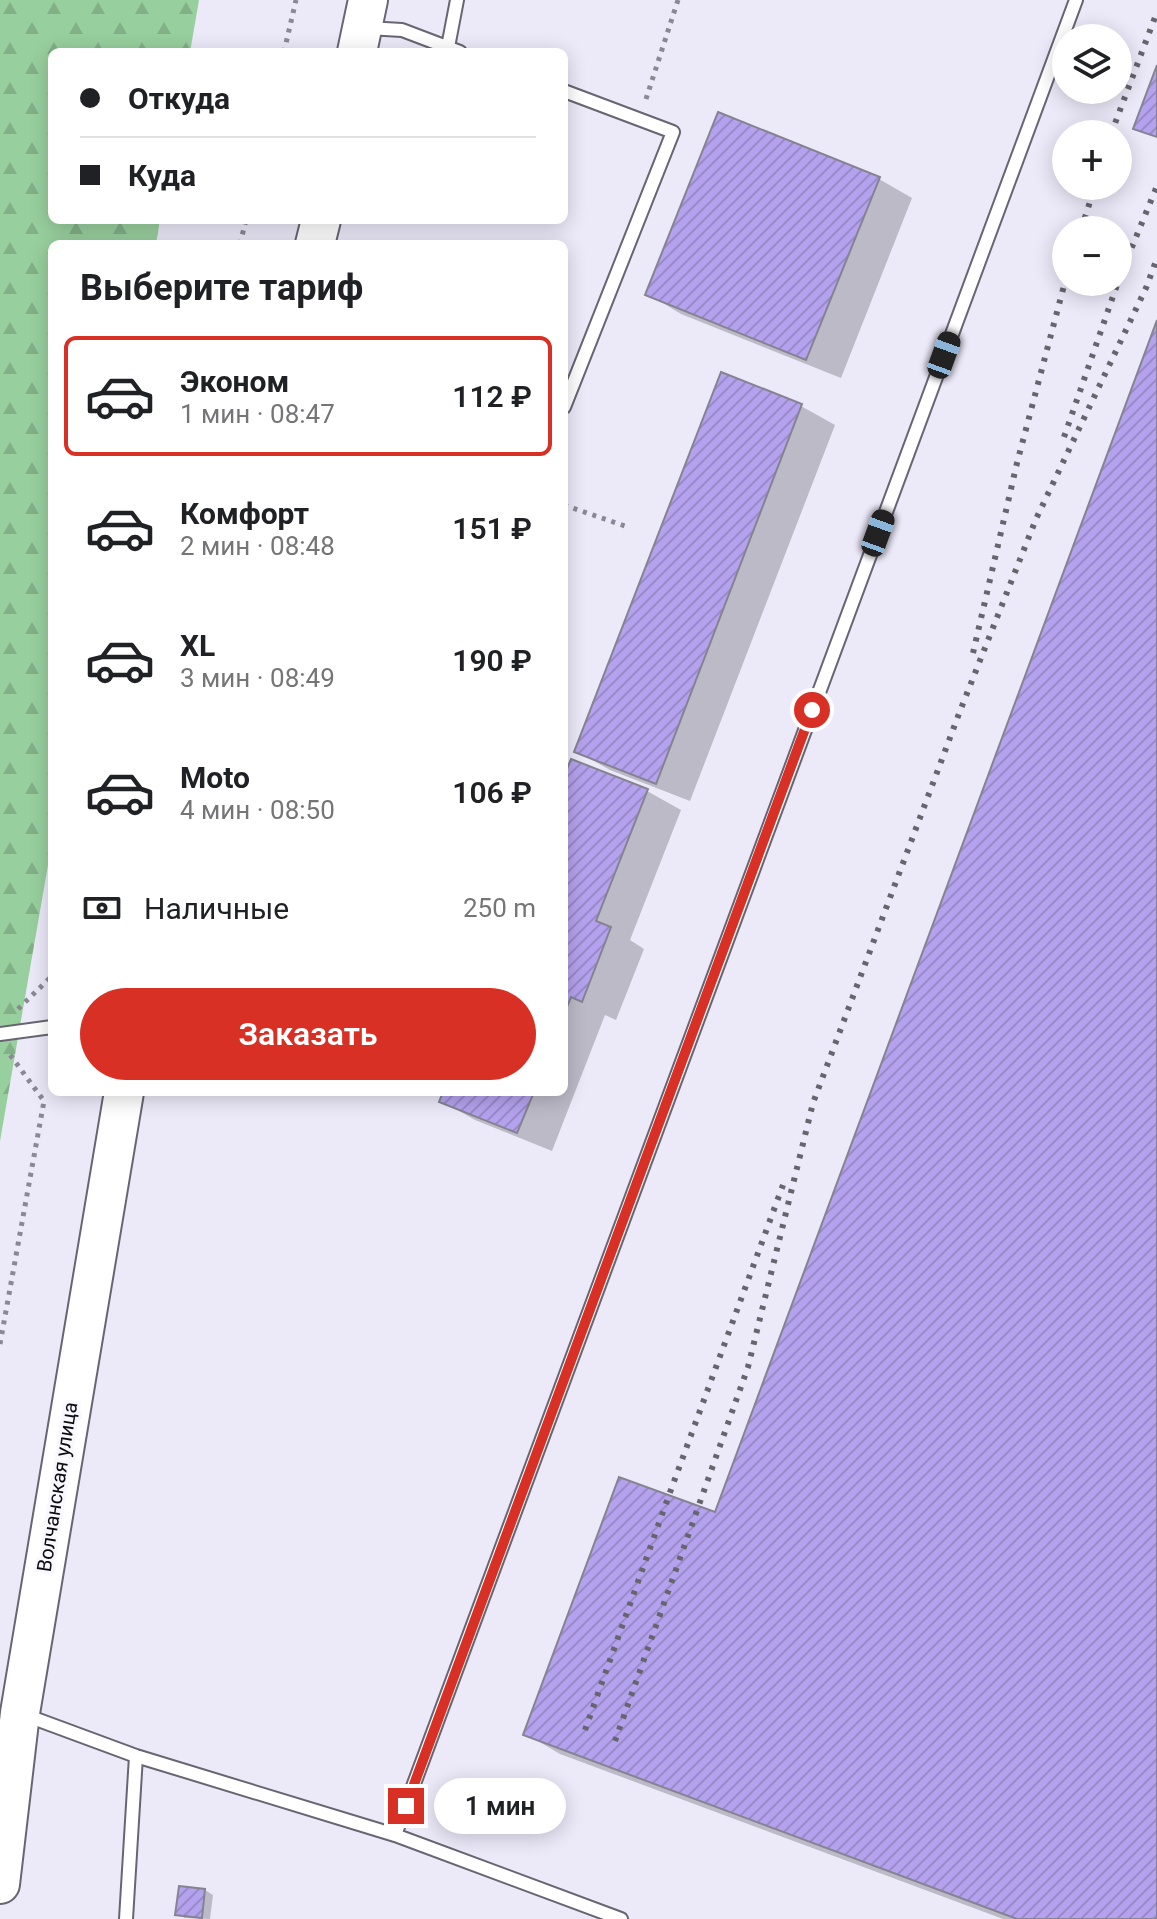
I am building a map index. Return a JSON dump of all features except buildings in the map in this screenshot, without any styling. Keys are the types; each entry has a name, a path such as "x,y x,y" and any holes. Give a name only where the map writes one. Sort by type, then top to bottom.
{"main road":[{"name":"Волчанская улица","path":"0,1884 20,1713 123,1096"}],"lane":[{"path":"454,48 457,0"},
{"path":"395,1835 1076,0"},
{"path":"362,26 402,30 449,48"},
{"path":"568,92 673,132 568,397"},
{"path":"0,1034 48,1028"},
{"path":"20,1713 136,1756 395,1835 621,1919"},
{"path":"126,1919 136,1756"}],"path":[{"path":"285,48 296,0"},
{"path":"639,119 678,0"},
{"path":"568,506 628,527"},
{"path":"9,1020 48,979"},
{"path":"0,1041 44,1101 0,1344"}],"green space":[{"path":"0,0 199,0 191,48 48,48 48,224 159,224 157,240 48,240 48,865 0,1141"}],"railway":[{"path":"1116,120 1157,12"},
{"path":"1132,247 1157,186"},
{"path":"1085,216 1091,200"},
{"path":"615,1741 748,1367 813,1103 960,711 1036,519 1146,288 1157,258"},
{"path":"973,653 1017,463 1061,296"},
{"path":"1064,437 1113,296"},
{"path":"585,1730 783,1185"}],"route":[{"path":"406,1806 812,710"}]}
